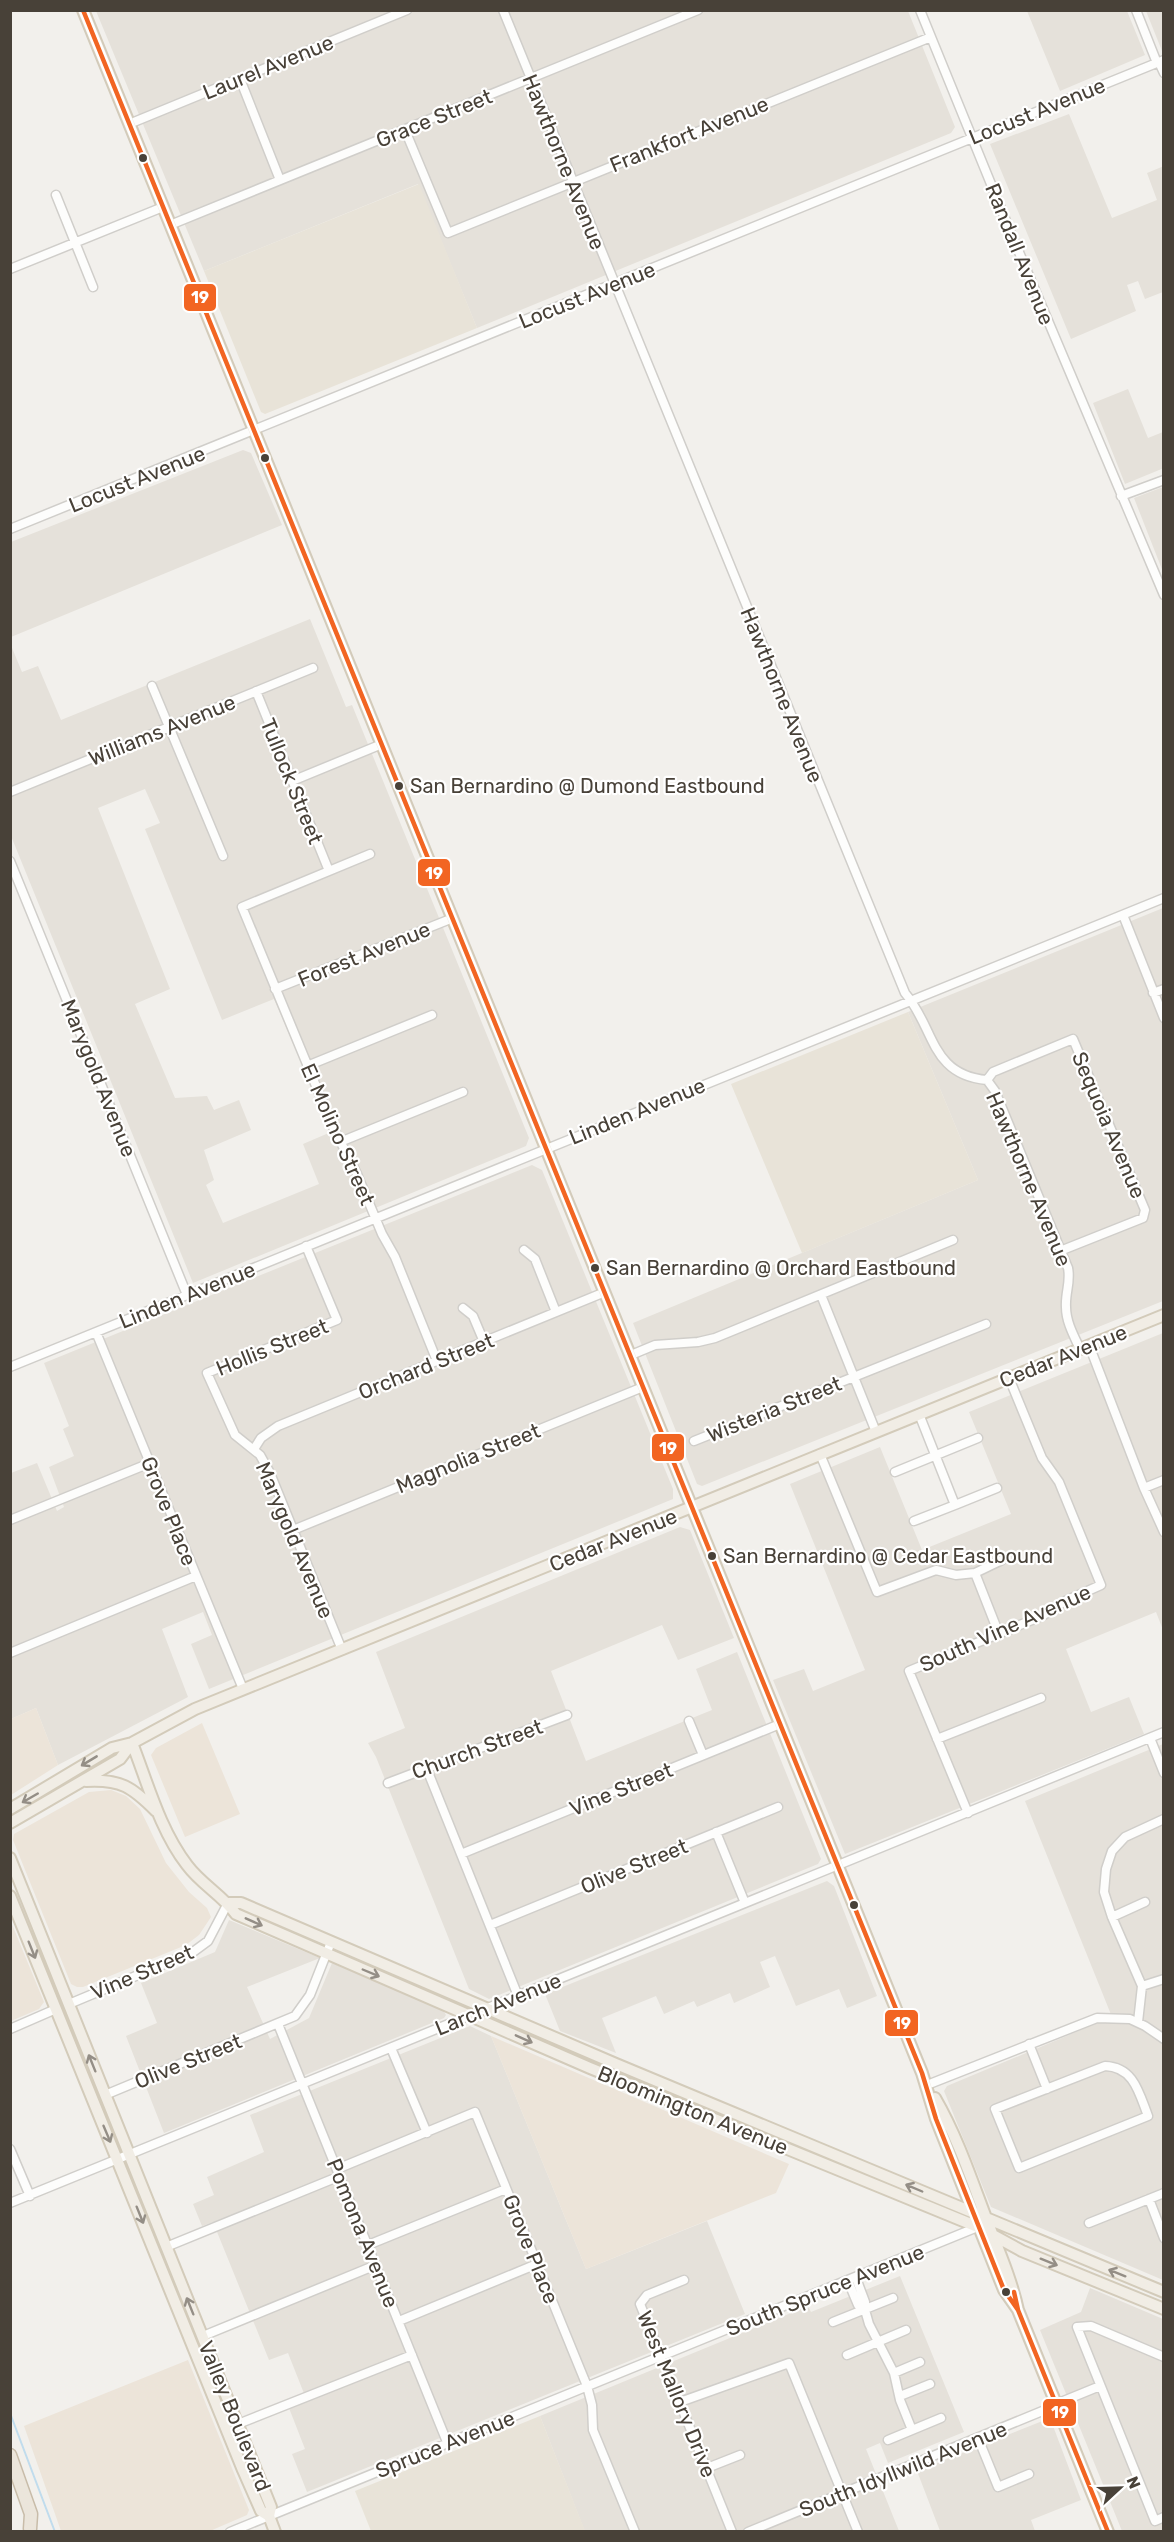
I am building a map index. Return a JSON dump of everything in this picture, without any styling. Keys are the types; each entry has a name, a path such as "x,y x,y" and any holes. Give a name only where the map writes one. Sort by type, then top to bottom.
{"highway":[{"path":"10,2455 31,2514 31,2530"},
{"path":"10,2472 31,2530"}],"main road":[{"path":"83,10 927,2085 936,2119 973,2213"},
{"name":"Cedar Avenue","path":"10,1809 112,1748 132,1743 195,1709 1164,1315"},
{"name":"Cedar Avenue","path":"10,1823 120,1759 132,1743"},
{"name":"Bloomington Avenue","path":"132,1743 172,1842 189,1868 209,1889 228,1903 236,1914 727,2125 1164,2292"},
{"path":"83,1781 104,1780 126,1786 134,1790 160,1816"},
{"name":"Valley Boulevard","path":"10,1858 271,2507 269,2516 261,2511 12,1903"},
{"name":"Bloomington Avenue","path":"228,1903 240,1903 616,2064 973,2213 983,2223"},
{"path":"654,2094 660,2081"},
{"path":"927,2085 946,2118 1004,2290 1018,2310"},
{"path":"757,2135 775,2137 797,2146 803,2141"},
{"path":"942,2200 956,2193 961,2183"},
{"path":"983,2223 994,2236 1012,2282 1018,2310 1108,2532"},
{"path":"994,2236 1022,2251 1164,2309"},
{"path":"1005,2266 1011,2256 1022,2251"},
{"path":"269,2516 275,2532"}],"street":[{"name":"Laurel Avenue","path":"129,124 406,10"},
{"name":"Hawthorne Avenue","path":"503,10 904,993 917,1007 940,1057 950,1068 987,1080 995,1091 1070,1275 1067,1315 1084,1347 1143,1488 1164,1532"},
{"name":"Grace Street","path":"170,225 698,10"},
{"name":"Randall Avenue","path":"920,10 1164,595"},
{"path":"1136,10 1164,74"},
{"name":"Frankfort Avenue","path":"405,130 448,232 931,37"},
{"name":"Locust Avenue","path":"10,529 254,432 1160,61"},
{"path":"240,79 280,180"},
{"path":"56,195 93,287"},
{"path":"10,268 163,207"},
{"path":"1121,496 1164,480"},
{"name":"Williams Avenue","path":"10,792 313,668"},
{"path":"152,686 223,856"},
{"name":"Tullock Street","path":"256,691 329,871"},
{"path":"292,781 382,744"},
{"path":"329,871 370,854"},
{"name":"Marygold Avenue","path":"10,861 187,1295"},
{"name":"El Molino Street","path":"329,871 242,907 340,1143 357,1174 375,1218 395,1257 438,1361"},
{"name":"Linden Avenue","path":"10,1367 910,999 1164,898"},
{"path":"1123,915 1164,1018"},
{"name":"Forest Avenue","path":"275,989 453,918"},
{"path":"1153,993 1164,989"},
{"path":"308,1066 432,1016"},
{"name":"Sequoia Avenue","path":"987,1080 993,1072 1073,1039 1145,1210 1143,1218 1060,1251"},
{"path":"340,1143 463,1092"},
{"path":"631,1355 655,1345 698,1342 715,1338 953,1240"},
{"name":"Hollis Street","path":"207,1373 337,1320 306,1246"},
{"path":"524,1251 535,1260 556,1312"},
{"name":"Orchard Street","path":"254,1449 264,1435 278,1426 605,1292"},
{"path":"820,1295 876,1432"},
{"path":"464,1308 473,1316 484,1342"},
{"name":"Wisteria Street","path":"694,1442 986,1324"},
{"name":"Grove Place","path":"96,1332 243,1689"},
{"name":"Marygold Avenue","path":"207,1373 229,1426 240,1440 254,1449 268,1467 342,1650"},
{"name":"South Vine Avenue","path":"937,1739 909,1671 1044,1615 1065,1601 1101,1585 1059,1482 1042,1458 1009,1378"},
{"name":"Magnolia Street","path":"293,1530 644,1387"},
{"path":"919,1414 955,1505"},
{"path":"895,1472 978,1438"},
{"path":"820,1454 877,1592 936,1570 956,1575 975,1573 1002,1560"},
{"path":"10,1520 150,1463"},
{"path":"1143,1488 1164,1480"},
{"path":"914,1521 997,1488"},
{"path":"975,1573 999,1634"},
{"path":"10,1653 196,1576"},
{"path":"968,1813 937,1739 1041,1698"},
{"name":"Church Street","path":"388,1783 567,1715"},
{"path":"689,1721 703,1755"},
{"name":"Vine Street","path":"461,1854 780,1724"},
{"name":"Larch Avenue","path":"10,2203 1164,1732"},
{"path":"1150,1738 1164,1773"},
{"path":"426,1767 518,1996"},
{"name":"Olive Street","path":"490,1925 778,1807"},
{"path":"1138,2022 1142,1986 1112,1917 1104,1892 1106,1869 1112,1851 1125,1837 1164,1819"},
{"path":"716,1832 745,1903"},
{"path":"1112,1917 1145,1902"},
{"name":"Vine Street","path":"69,2004 198,1950 208,1941 228,1903"},
{"name":"Olive Street","path":"105,2095 295,2016 305,2004 332,1942"},
{"path":"1142,1986 1164,1979"},
{"path":"10,2029 56,2009"},
{"path":"927,2085 1097,2018 1111,2017 1138,2022 1164,2039"},
{"name":"Pomona Avenue","path":"278,2024 447,2442"},
{"path":"1029,2044 1047,2089"},
{"path":"166,2247 427,2133 392,2048"},
{"path":"1105,2066 1112,2066 1130,2076 1148,2116 1019,2169 995,2109 1047,2089 1105,2066"},
{"name":"Grove Place","path":"427,2133 475,2112 587,2386 592,2405 593,2430 635,2532"},
{"path":"10,2148 30,2196"},
{"path":"368,2245 506,2189"},
{"path":"1089,2223 1164,2193"},
{"path":"1149,2199 1164,2238"},
{"name":"South Spruce Avenue","path":"660,2357 983,2223"},
{"path":"203,2336 376,2265"},
{"path":"399,2321 537,2265"},
{"path":"852,2279 866,2302 865,2310 877,2342 894,2373 912,2430"},
{"name":"West Mallory Drive","path":"684,2280 647,2295 640,2304 732,2532"},
{"path":"833,2322 893,2298"},
{"path":"1159,2519 1100,2386 1077,2327 1091,2326 1164,2357"},
{"path":"848,2355 906,2331"},
{"path":"238,2424 412,2355"},
{"name":"Spruce Avenue","path":"230,2532 660,2357"},
{"path":"894,2373 920,2362"},
{"path":"680,2402 789,2363 858,2532"},
{"path":"900,2396 930,2384"},
{"name":"South Idyllwild Avenue","path":"748,2532 1100,2386"},
{"path":"888,2440 941,2418"},
{"path":"978,2438 998,2487 1029,2474"},
{"path":"707,2468 740,2455"}],"shaded area":[{"path":"96,11 908,11 955,127 951,133 477,328 418,184 204,271"},
{"path":"1027,11 1127,11 1145,55 1060,91"},
{"path":"1146,11 1163,11 1163,51 1162,51"},
{"path":"1069,114 1112,218 1157,200 1147,173 1164,166 1163,292 1145,299 1138,281 1127,285 1136,311 1071,339 990,144"},
{"path":"419,184 477,328 265,414 261,412 204,271"},
{"path":"1128,389 1148,438 1163,432 1164,468 1125,484 1093,403"},
{"path":"243,450 251,453 282,525 11,637 11,542"},
{"path":"1163,487 1163,572 1134,498"},
{"path":"310,619 346,707 352,705 529,1138 526,1146 193,1283 11,836 10,643 22,672 38,666 61,720","holes":["145,789 160,823 145,829 222,1020 274,999 331,1132 303,1144 319,1184 223,1223 206,1185 214,1180 204,1150 251,1130 239,1100 214,1110 207,1096 175,1098 135,1004 170,989 98,808"]},
{"path":"1163,908 1163,1301 702,1486 697,1484 633,1323 978,1180 908,1012"},
{"path":"908,1012 978,1180 802,1253 731,1084"},
{"path":"532,1165 542,1170 673,1489 673,1499 209,1689 191,1644 212,1635 203,1612 162,1629 188,1697 58,1765 36,1708 11,1719 11,1473 37,1463 57,1511 64,1507 49,1467 74,1456 63,1429 69,1426 44,1363"},
{"path":"1163,1333 1163,1630 1156,1612 1066,1649 1091,1712 1129,1697 1144,1734 845,1854 773,1680 804,1669 813,1691 865,1670 790,1484 880,1447 922,1550 1011,1514 969,1412"},
{"path":"680,1527 690,1530 734,1638 678,1660 662,1625 551,1671 586,1761 712,1710 696,1669 737,1652 821,1859 818,1864 489,1999 469,1989 376,1757 368,1743 405,1728 376,1652"},
{"path":"36,1708 58,1765 11,1795 11,1719"},
{"path":"202,1723 240,1814 185,1837 151,1755 156,1748"},
{"path":"1163,1744 1163,2280 991,2207 944,2091 947,2086 1112,2017 1025,1801"},
{"path":"111,1790 126,1796 140,1809 166,1863 189,1892 207,1908 211,1917 199,1935 186,1945 83,1987 77,1987 71,1984 13,1840 14,1834 89,1792"},
{"path":"827,1881 834,1886 877,1996 847,2008 839,1989 796,2006 775,1956 760,1962 770,1987 734,2003 730,1993 697,2007 694,2001 664,2014 656,1996 602,2018 616,2053 560,2031 545,1994"},
{"path":"229,1920 320,1958 247,1987 270,2039 309,2018 332,1963 443,2010 446,2015 444,2018 164,2133 126,2036 157,2023 141,1983 215,1952"},
{"path":"11,1922 44,2002 39,2009 11,2021"},
{"path":"470,2026 491,2036 586,2269 707,2221 745,2314 307,2492 292,2454 305,2449 289,2408 307,2401 288,2353 269,2360 213,2222 202,2226 193,2204 214,2195 207,2177 264,2152 250,2115"},
{"path":"491,2036 789,2164 776,2193 586,2269"},
{"path":"900,2276 964,2432 888,2463 880,2443 866,2449 899,2531 585,2532 540,2416 808,2306 811,2312"},
{"path":"1090,2288 1163,2319 1163,2531 1122,2531 1040,2330 1081,2312"},
{"path":"188,2360 249,2510 247,2515 210,2531 61,2531 24,2426"},
{"path":"540,2416 585,2531 371,2531 355,2491"},
{"path":"1050,2418 1081,2500 1031,2520 1035,2531 940,2531 917,2471"}],"waterway":[{"path":"10,2413 55,2532"}],"transit line":[{"name":"19","path":"83,10 922,2073 936,2119 1004,2290 1018,2310"},
{"name":"19","path":"1014,2292 1018,2310 1108,2532"}],"place":[{"name":"San Bernardino @ Dumond Eastbound","path":"399,786"},
{"name":"San Bernardino @ Orchard Eastbound","path":"595,1268"},
{"name":"San Bernardino @ Cedar Eastbound","path":"712,1556"}]}
